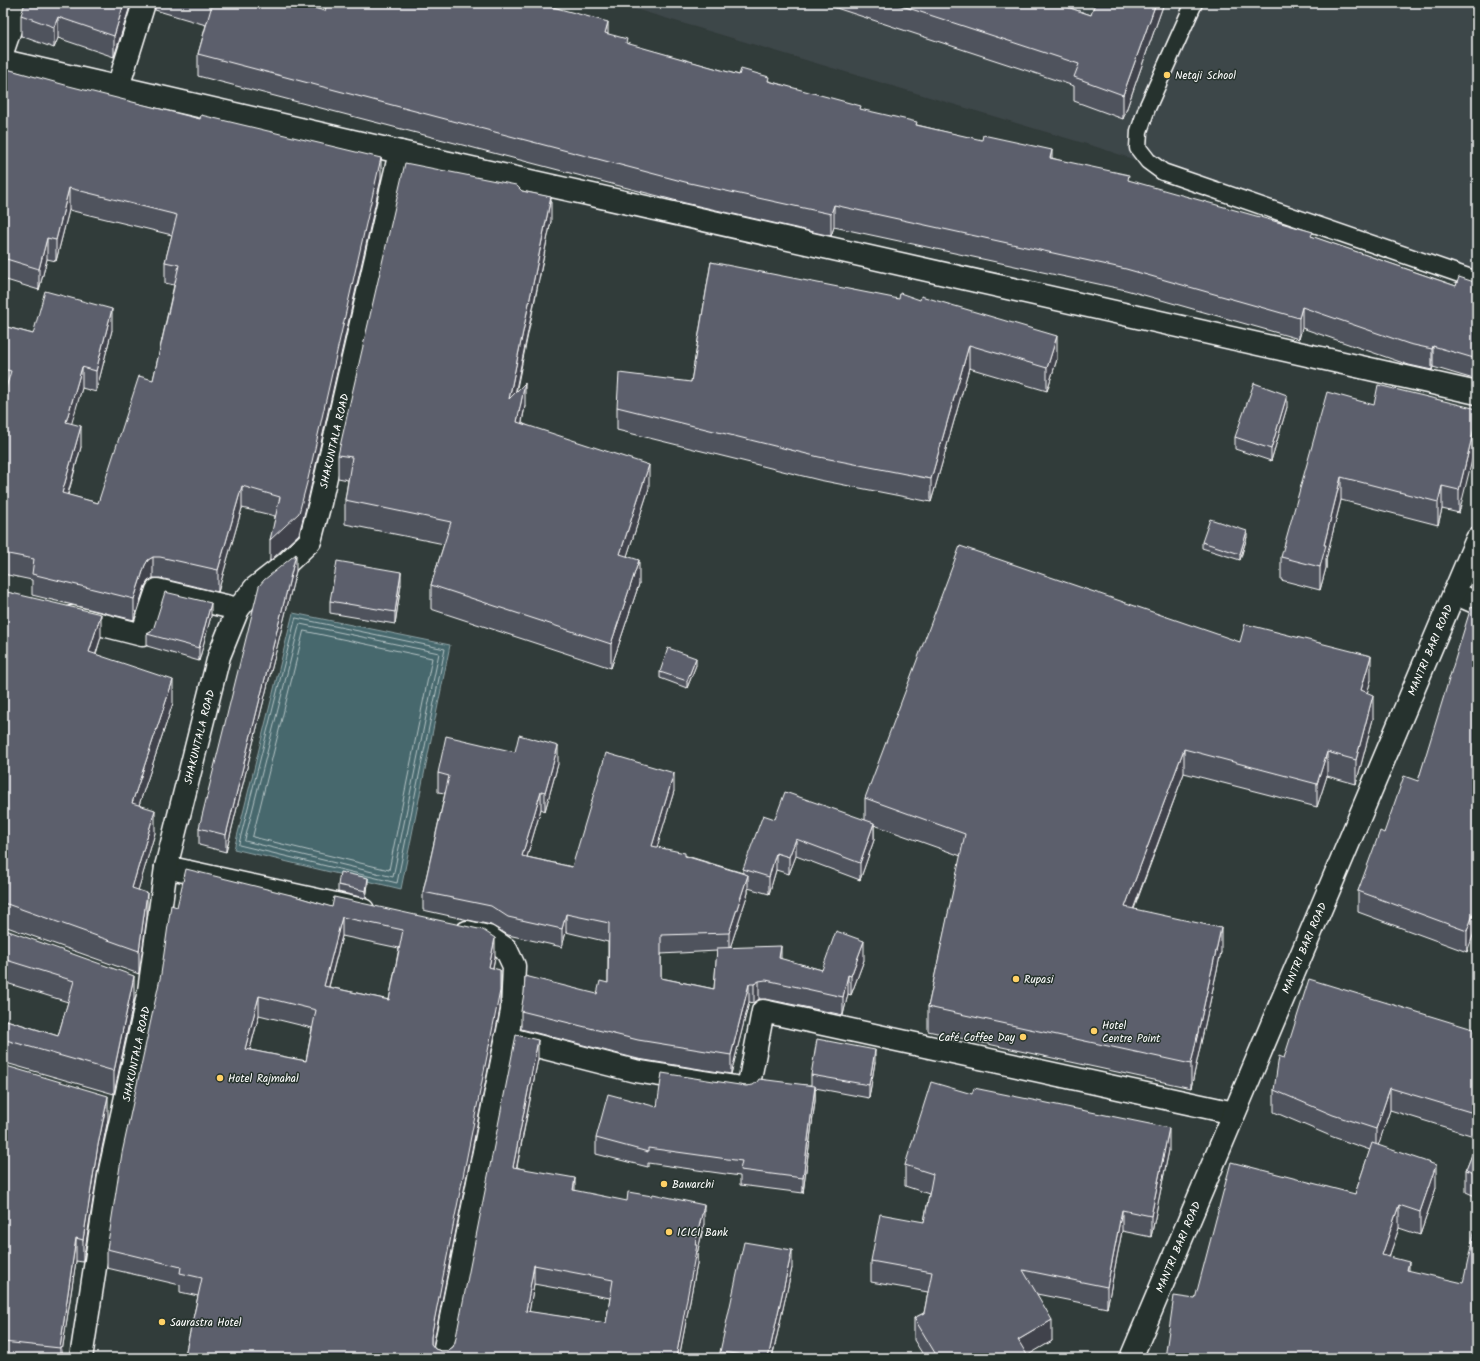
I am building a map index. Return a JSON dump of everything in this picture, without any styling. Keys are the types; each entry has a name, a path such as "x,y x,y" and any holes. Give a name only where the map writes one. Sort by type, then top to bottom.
{"street":[{"path":"3,50 19,3"},
{"path":"118,87 144,3"},
{"path":"3,61 400,152 1477,393"},
{"name":"SHAKUNTALA ROAD","path":"81,1358 110,1170 149,991 166,867 219,656 238,608 255,588 287,563 310,541 400,152"},
{"name":"MANTRI BARI ROAD","path":"1131,1358 1477,539"},
{"path":"49,612 142,635 157,590 238,608"},
{"path":"1454,593 1477,602"},
{"path":"166,867 380,913"},
{"path":"444,1358 512,1011 514,966 506,949 488,936 449,928"},
{"path":"1289,982 1312,989"},
{"path":"127,984 149,991"},
{"path":"506,1038 635,1071 748,1089 763,1011 1234,1114"},
{"path":"100,1104 123,1110"}],"lane":[{"path":"1194,3 1147,108 1139,131 1138,148 1148,161 1163,172 1477,280"}],"shaded area":[{"name":"Netaji School","path":"615,3 1477,3 1477,275 1100,148"}],"water":[{"path":"293,613 450,645 401,889 234,849"}],"building":[{"path":"25,3 124,3 114,36 58,17 54,27 21,15"},
{"path":"204,3 296,3 325,11 327,3 538,3 608,22 605,33 627,39 626,43 739,75 741,69 769,77 768,81 861,106 860,109 917,122 916,125 982,140 983,135 1052,150 1050,158 1129,175 1128,180 1313,232 1311,236 1456,286 1459,277 1474,282 1477,271 1477,359 1433,346 1432,349 1409,344 1302,307 1299,318 1126,269 834,205 831,214 685,182 198,54 212,5"},
{"path":"893,3 1055,3 1091,15 1095,3 1156,3 1123,95 1074,77 1079,64"},
{"path":"3,68 200,119 201,115 381,158 299,513 270,540 280,497 242,486 218,570 160,557 153,557 148,560 145,565 134,599 32,574 34,559 3,553 3,398 11,371 3,369 3,326 33,334 45,291 112,309 96,371 82,367 66,422 81,426 62,493 98,503 139,376 153,380 179,265 165,262 177,215 69,188 56,240 47,238 39,269 3,258"},
{"path":"405,163 516,185 522,191 551,197 509,399 525,383 517,422 649,465 620,554 639,560 611,644 431,585 451,522 345,500 352,457 338,455"},
{"path":"711,262 899,299 900,293 920,300 921,296 1057,336 1047,368 969,345 931,479 819,457 617,407 619,373 691,382"},
{"path":"1254,383 1287,395 1271,449 1235,437"},
{"path":"1378,385 1477,409 1477,417 1459,490 1442,486 1438,502 1341,477 1320,567 1281,557 1327,392 1374,405"},
{"path":"1210,519 1247,531 1240,554 1202,542"},
{"path":"960,546 1240,642 1245,624 1371,656 1361,690 1373,695 1356,760 1327,752 1317,784 1184,749 1125,907 1221,928 1191,1064 928,1007 965,834 865,798"},
{"path":"296,554 226,835 199,828 259,586 264,580"},
{"path":"337,561 401,572 395,612 330,601"},
{"path":"3,591 101,614 89,652 173,680 132,803 155,810 132,888 147,893 139,951 7,904 3,904"},
{"path":"165,592 211,603 199,648 147,634 151,632 154,627"},
{"path":"1471,607 1477,609 1477,904 1467,931 1358,891 1380,831 1384,833 1404,776 1418,781"},
{"path":"668,648 696,658 687,681 660,672"},
{"path":"519,735 558,746 545,792 541,791 522,856 572,867 606,753 674,773 652,846 685,853 685,856 748,875 729,933 661,935 661,978 714,989 717,948 781,946 779,958 822,970 836,931 864,941 851,976 848,975 843,997 766,980 749,984 731,1055 638,1040 521,1011 525,976 597,994 600,981 608,983 609,923 566,914 562,929 508,917 491,906 423,892 449,776 438,773 446,736 515,752"},
{"path":"785,792 874,823 860,863 796,839 789,857 776,853 769,877 743,869 763,815 775,819"},
{"path":"186,869 291,895 332,907 334,897 483,930 495,938 489,967 500,970 500,991 431,1337 431,1344 435,1349 447,1351 453,1347 455,1342 516,1035 538,1040 513,1167 575,1178 573,1190 627,1201 628,1192 652,1196 653,1194 704,1205 695,1245 697,1245 676,1358 199,1358 185,1355 202,1278 180,1273 181,1267 107,1249 122,1153 161,974 171,905 177,907","holes":["342,917 403,930 389,1000 324,986","259,996 316,1010 306,1061 245,1049","534,1265 613,1280 606,1323 526,1311"]},
{"path":"340,872 368,878 366,891 338,885"},
{"path":"3,929 134,976 114,1071 3,1040 3,1019 58,1036 74,981 3,959"},
{"path":"1309,979 1477,1030 1477,1114 1390,1088 1376,1129 1333,1115 1274,1090 1279,1056 1284,1058"},
{"path":"817,1039 875,1050 869,1085 811,1075"},
{"path":"3,1065 108,1096 98,1145 83,1240 76,1238 60,1348 3,1342"},
{"path":"662,1073 746,1086 753,1085 759,1079 815,1086 803,1178 740,1170 742,1161 648,1148 648,1152 596,1138 608,1094 657,1107"},
{"path":"931,1082 972,1094 974,1088 1169,1128 1151,1216 1122,1210 1107,1287 1023,1270 1052,1320 1018,1340 1029,1358 938,1358 914,1318 924,1313 932,1272 871,1261 880,1214 924,1222 933,1174 905,1165"},
{"path":"1477,1142 1477,1174 1466,1170"},
{"path":"1372,1143 1436,1165 1420,1212 1399,1205 1382,1255 1409,1262 1407,1270 1463,1283 1475,1228 1477,1229 1477,1358 1165,1358 1174,1296 1195,1299 1231,1162 1355,1194"},
{"path":"744,1242 792,1250 768,1358 720,1352"}],"place":[{"name":"Netaji School","path":"1167,75"},
{"name":"Rupasi","path":"1016,979"},
{"name":"Hotel Centre Point","path":"1094,1031"},
{"name":"Café Coffee Day","path":"1023,1037"},
{"name":"Hotel Rajmahal","path":"220,1078"},
{"name":"Bawarchi","path":"664,1184"},
{"name":"ICICI Bank","path":"669,1232"},
{"name":"Saurastra Hotel","path":"162,1322"}]}
